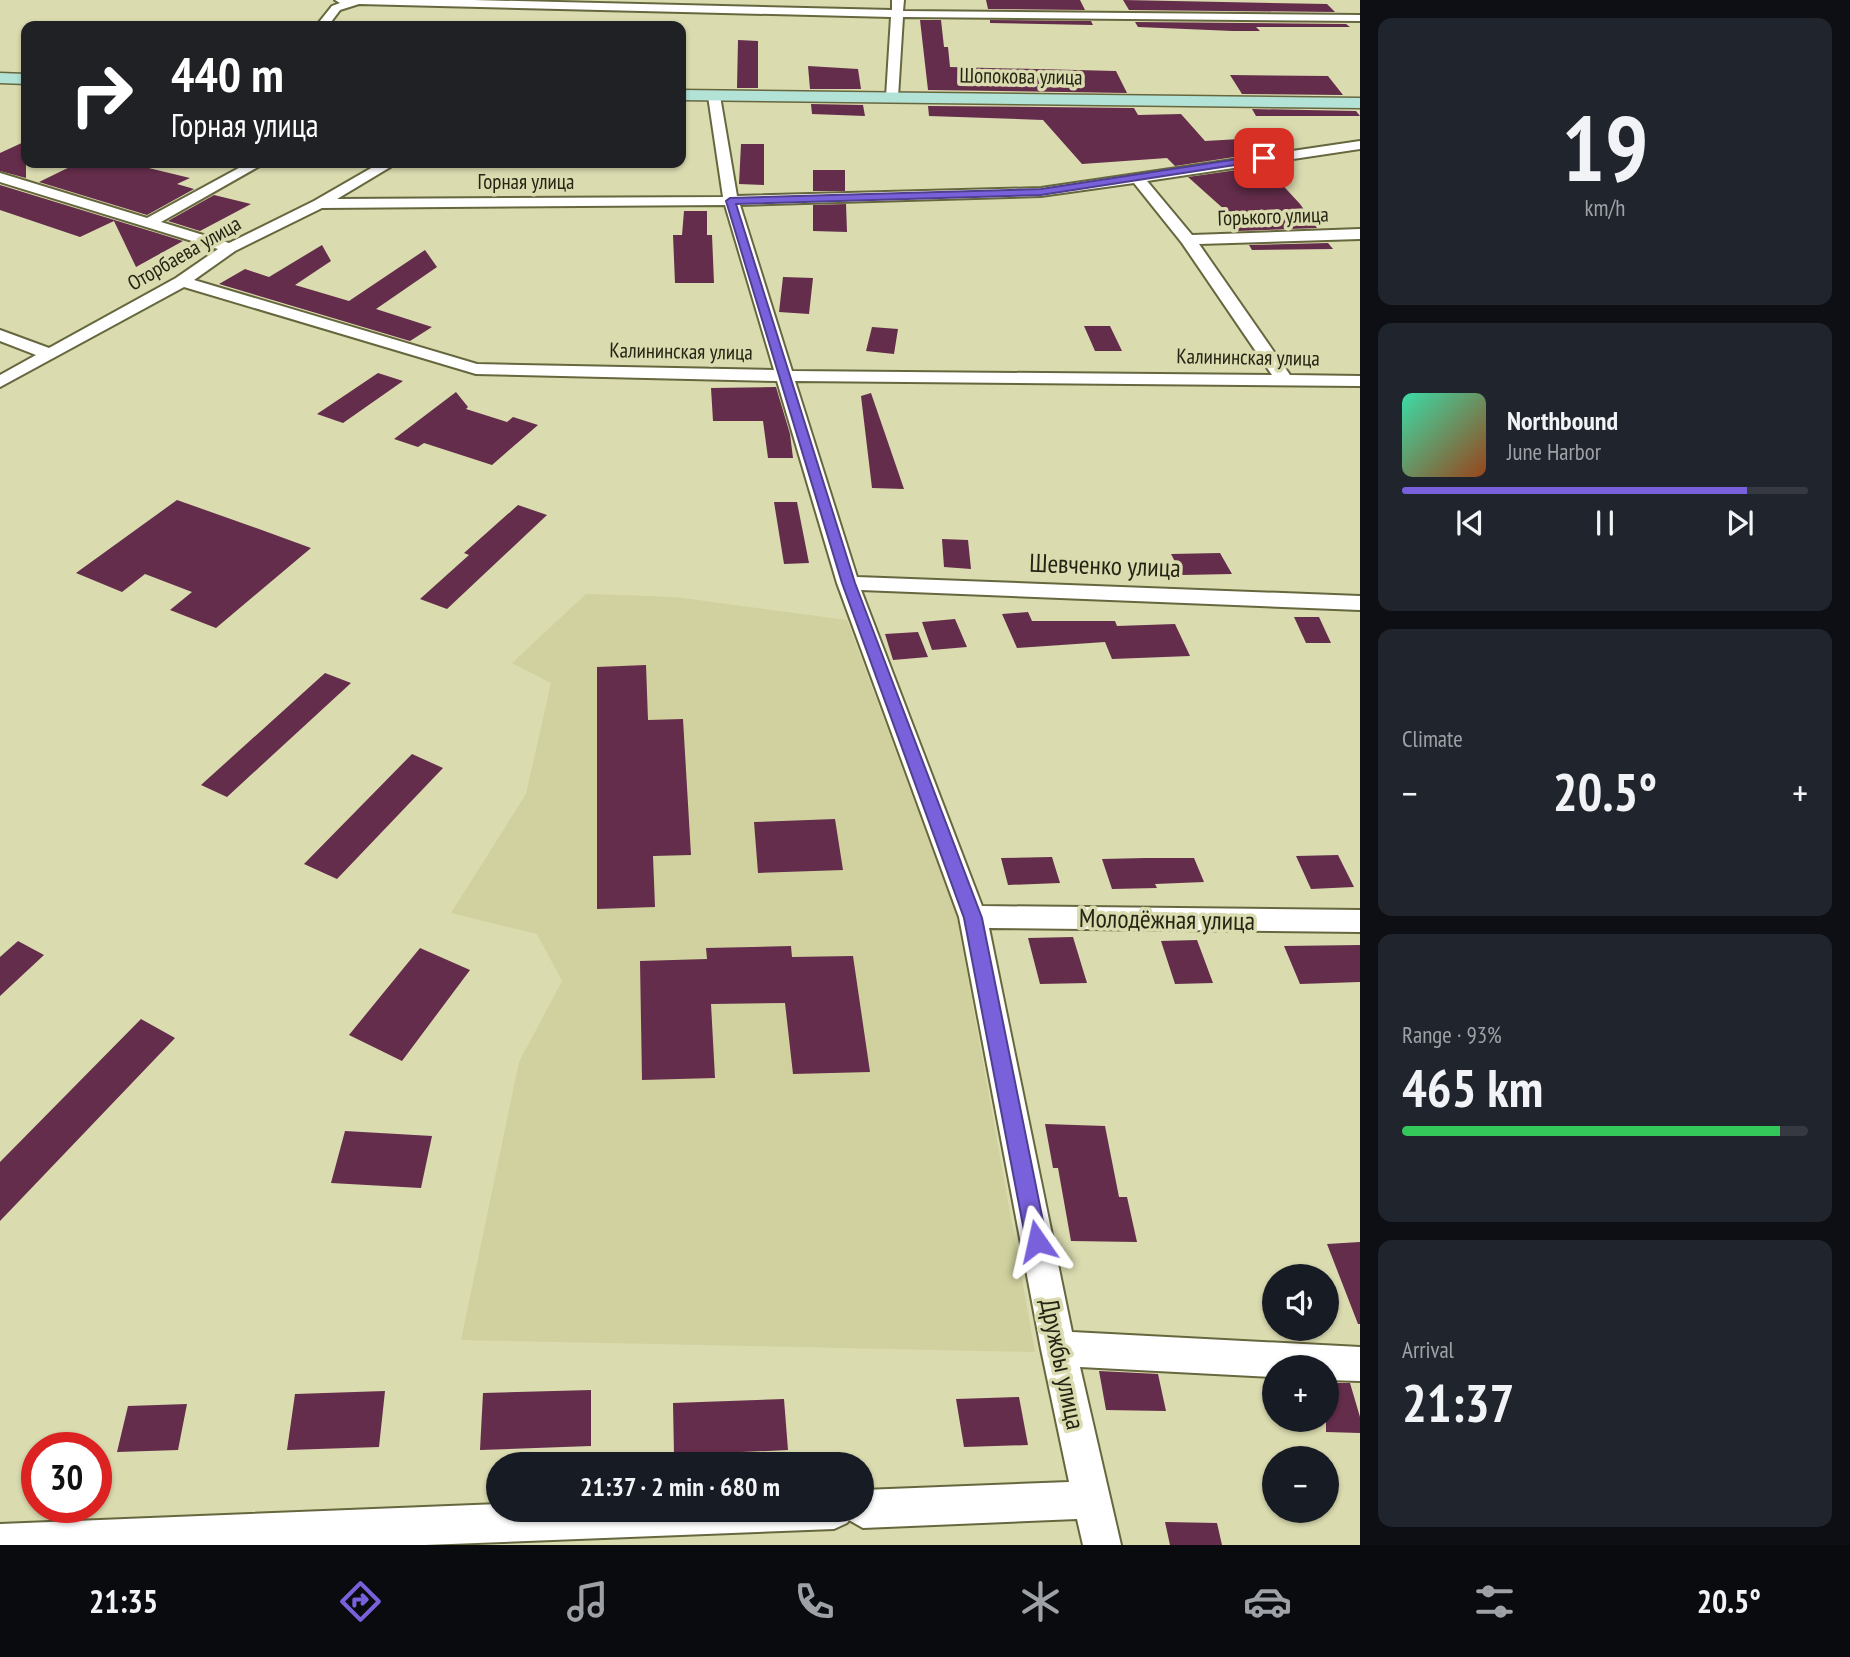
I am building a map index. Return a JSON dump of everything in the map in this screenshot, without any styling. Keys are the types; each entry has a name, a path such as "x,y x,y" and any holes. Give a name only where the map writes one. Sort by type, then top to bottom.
{"street":[{"path":"341,0 897,14 1360,18"},
{"path":"326,21 336,8 359,0"},
{"path":"892,97 898,0"},
{"path":"0,78 21,79"},
{"name":"Шопокова улица","path":"686,95 1360,103"},
{"name":"Дружбы улица","path":"714,96 730,201 848,583 973,918 1058,1349 1102,1545"},
{"name":"Горная улица","path":"319,204 730,201 1041,192 1360,145"},
{"path":"148,223 249,168"},
{"name":"Оторбаева улица","path":"0,382 181,281 230,248 319,204 381,168"},
{"path":"0,177 230,248"},
{"path":"1137,177 1188,240 1284,379"},
{"name":"Горького улица","path":"1188,240 1360,234"},
{"name":"Калининская улица","path":"181,281 476,369 785,376 1360,381"},
{"path":"0,335 50,354"},
{"name":"Шевченко улица","path":"848,583 1360,603"},
{"name":"Молодёжная улица","path":"973,918 1360,921"},
{"path":"1058,1349 1360,1364"},
{"path":"874,1509 1092,1500"},
{"path":"0,1543 531,1522"}],"shaded area":[{"path":"586,594 675,597 847,620 957,917 1035,1352 461,1340 519,1062 562,981 537,934 451,913 526,794 551,683 512,663"}],"building":[{"path":"986,0 1080,0 1085,10 988,9"},
{"path":"1123,0 1327,4 1335,12 1129,10"},
{"path":"920,20 941,20 944,47 948,47 950,67 1116,71 1127,93 928,90"},
{"path":"990,20 1091,21 1093,25 990,23"},
{"path":"1135,22 1346,24 1350,27 1256,27 1260,31 1233,31 1138,27"},
{"path":"738,40 758,41 758,88 737,88"},
{"path":"808,66 858,69 861,89 810,89"},
{"path":"1230,75 1328,76 1343,95 1242,94"},
{"path":"811,104 863,105 865,116 812,114"},
{"path":"928,106 1134,108 1138,115 1181,114 1205,141 1240,139 1254,154 1175,166 1167,158 1082,164 1043,120 929,116"},
{"path":"1252,109 1356,111 1360,116 1256,116"},
{"path":"21,143 21,168 26,168 26,178 0,171 0,153"},
{"path":"741,144 764,144 764,185 739,184"},
{"path":"1265,166 1300,204 1317,228 1238,231 1226,211 1188,177"},
{"path":"68,168 149,168 190,178 177,184 194,189 147,215 39,182"},
{"path":"813,170 845,170 845,191 813,191"},
{"path":"0,185 183,241 136,267 114,221 80,237 0,210"},
{"path":"214,195 251,204 200,231 168,221"},
{"path":"846,204 847,232 813,231 813,205"},
{"path":"684,211 707,211 707,235 712,235 714,283 675,283 673,235 682,235"},
{"path":"1328,243 1333,249 1252,250 1249,245"},
{"path":"322,245 331,261 295,285 349,301 425,250 437,267 376,309 432,327 410,341 219,284 245,269 269,277"},
{"path":"783,277 813,278 809,314 779,312"},
{"path":"1084,326 1110,326 1122,351 1095,351"},
{"path":"872,327 898,329 894,354 866,351"},
{"path":"378,373 403,381 343,423 317,414"},
{"path":"776,387 790,434 793,458 768,458 763,421 713,421 711,388"},
{"path":"456,392 468,407 466,409 507,422 513,417 538,425 492,465 424,443 418,447 394,439"},
{"path":"871,393 904,489 872,488 861,396"},
{"path":"177,500 311,548 216,628 170,610 192,592 145,574 122,592 76,573"},
{"path":"774,502 797,502 809,563 784,564"},
{"path":"518,505 547,515 447,609 420,599 469,555 464,553"},
{"path":"942,539 968,540 971,569 944,567"},
{"path":"1220,553 1232,574 1182,575 1171,554"},
{"path":"1028,612 1032,621 1115,621 1117,626 1175,624 1190,656 1112,659 1105,642 1017,648 1002,614"},
{"path":"1294,617 1319,617 1331,643 1306,643"},
{"path":"955,619 967,647 932,650 922,622"},
{"path":"918,632 928,657 893,660 885,634"},
{"path":"646,665 648,720 683,719 691,855 653,856 655,907 597,909 597,667"},
{"path":"325,673 351,683 227,797 201,785"},
{"path":"412,754 443,768 337,879 304,864"},
{"path":"835,819 843,870 758,873 754,822"},
{"path":"1338,855 1354,887 1311,889 1296,856"},
{"path":"1052,857 1060,883 1008,885 1001,858"},
{"path":"1194,858 1204,882 1155,884 1157,888 1112,889 1102,859"},
{"path":"1073,937 1087,983 1040,984 1028,938"},
{"path":"1197,940 1213,983 1175,984 1161,941"},
{"path":"18,941 44,955 0,996 0,957"},
{"path":"1360,945 1360,982 1300,984 1284,946"},
{"path":"791,946 792,957 853,956 870,1072 793,1074 785,1003 711,1004 715,1078 642,1080 640,961 707,959 706,948"},
{"path":"420,948 470,970 402,1061 349,1035"},
{"path":"141,1019 175,1038 0,1221 0,1162"},
{"path":"1045,1124 1105,1126 1119,1197 1127,1197 1137,1242 1071,1241 1058,1168 1053,1168"},
{"path":"345,1131 432,1136 421,1188 331,1183"},
{"path":"1360,1242 1360,1324 1339,1275 1339,1264 1335,1264 1327,1244"},
{"path":"1099,1371 1158,1374 1166,1411 1106,1410"},
{"path":"1339,1383 1350,1383 1360,1417 1360,1433 1326,1432 1339,1432"},
{"path":"591,1390 591,1446 480,1450 483,1393"},
{"path":"385,1391 379,1447 287,1450 295,1394"},
{"path":"1019,1397 1028,1445 964,1447 956,1399"},
{"path":"784,1399 788,1450 674,1452 673,1403"},
{"path":"187,1404 178,1450 117,1452 128,1406"},
{"path":"1165,1522 1217,1523 1222,1545 1170,1545"}],"route":[{"path":"1037,1241 973,918 848,583 730,201 1041,192 1264,158"}]}
